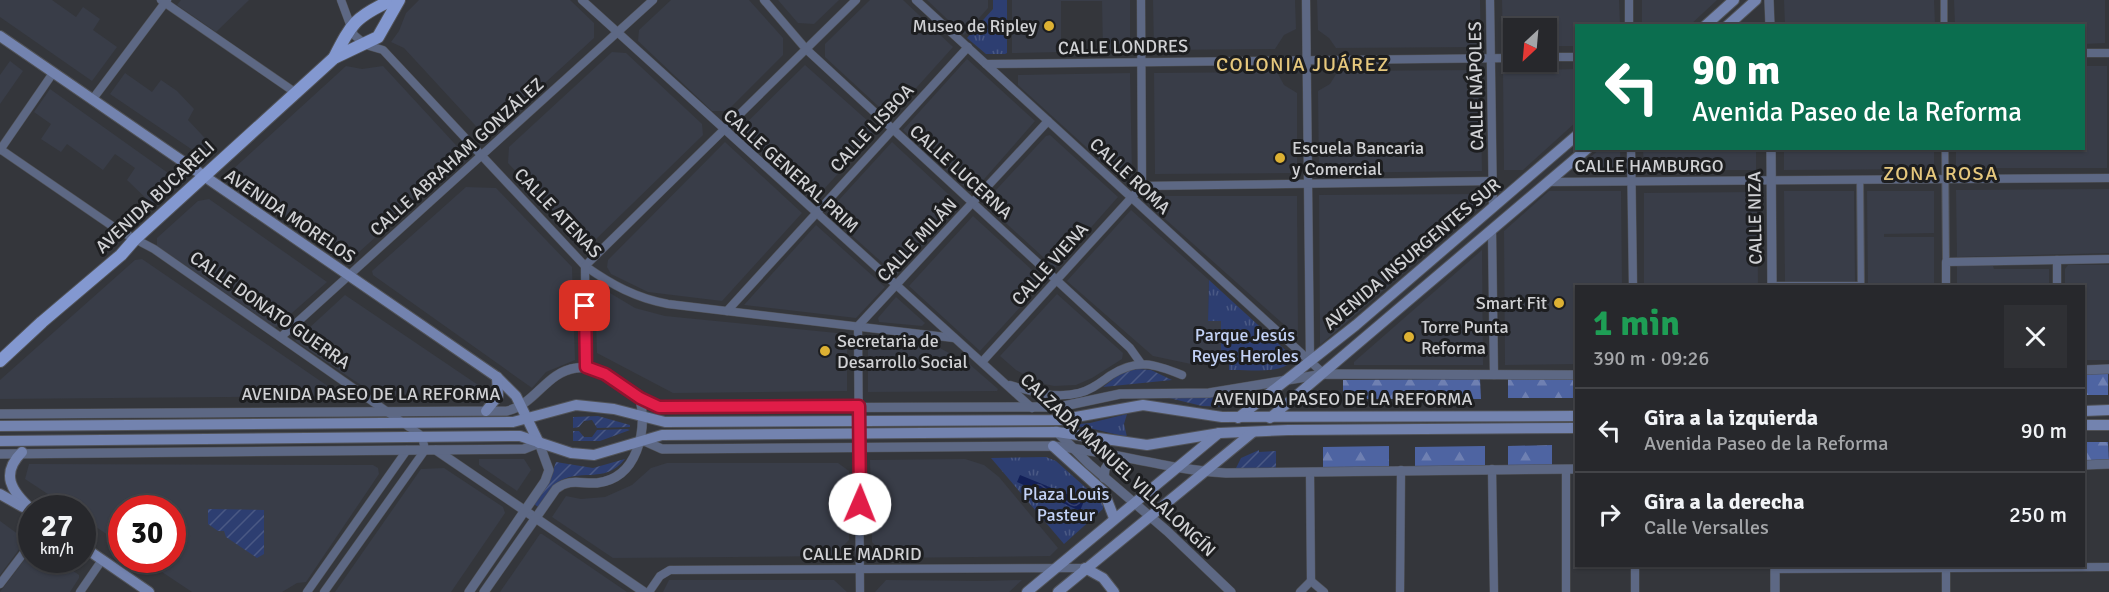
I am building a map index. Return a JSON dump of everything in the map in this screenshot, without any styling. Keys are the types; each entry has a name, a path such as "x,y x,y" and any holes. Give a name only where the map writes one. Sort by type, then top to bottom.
{"main road":[{"name":"AVENIDA BUCARELI","path":"0,362 121,255 135,239 334,58 350,27 361,15 392,0"},
{"name":"AVENIDA BUCARELI","path":"334,58 366,45 384,30 399,0"},
{"path":"1707,24 1734,0"},
{"path":"1729,24 1756,0"},
{"name":"AVENIDA MORELOS","path":"0,36 203,178 497,377 510,389 521,406 538,442"},
{"name":"AVENIDA INSURGENTES SUR","path":"1026,592 1132,503 1310,361 1575,137"},
{"name":"AVENIDA INSURGENTES SUR","path":"1058,592 1324,374 1586,150"},
{"path":"486,411 498,396 497,377"},
{"name":"AVENIDA PASEO DE LA REFORMA","path":"0,426 527,420 576,405 614,409 665,422 1045,420 1086,417 1122,407 1143,405 1196,414 1239,417 1575,416"},
{"path":"2085,411 2109,410"},
{"path":"2085,425 2109,425"},
{"name":"AVENIDA PASEO DE LA REFORMA","path":"0,441 520,436 571,453 594,455 615,451 662,435 1057,432 1147,445 1220,433 1575,428"},
{"path":"1053,446 1104,492 1114,518"},
{"path":"18,497 8,481 10,463 22,452"},
{"path":"0,494 18,504"},
{"path":"96,556 147,592"},
{"path":"1085,568 1103,578 1114,592"}],"street":[{"path":"341,0 350,27"},
{"name":"CALLE GENERAL PRIM","path":"582,0 982,362"},
{"name":"CALLE ABRAHAM GONZÁLEZ","path":"282,336 653,0"},
{"name":"CALLE LUCERNA","path":"764,0 806,49 1130,348 1140,362"},
{"path":"586,367 585,266 856,0"},
{"name":"CALLE ROMA","path":"916,0 1324,374"},
{"path":"1141,0 1142,186 1492,181"},
{"path":"1306,0 1310,361"},
{"name":"CALLE NÁPOLES","path":"1490,0 1493,208"},
{"path":"1629,0 1629,24"},
{"path":"1769,0 1770,24"},
{"path":"1944,0 1944,24"},
{"path":"92,100 164,1 296,93"},
{"name":"CALLE ATENAS","path":"350,27 354,35 366,45 383,50 585,266 607,281 648,300 954,338"},
{"name":"CALLE LISBOA","path":"727,311 968,47"},
{"path":"2085,54 2109,53"},
{"path":"1557,57 1575,57"},
{"name":"CALLE LONDRES","path":"986,64 1503,58"},
{"path":"0,149 53,73"},
{"name":"CALLE MILÁN","path":"858,326 1048,121"},
{"name":"CALLE DONATO GUERRA","path":"0,149 282,336 422,436"},
{"path":"1631,150 1633,285"},
{"name":"CALLE NIZA","path":"1771,150 1772,285"},
{"path":"1945,150 1946,285"},
{"name":"CALLE HAMBURGO","path":"1549,182 2109,178"},
{"path":"1860,180 1861,285"},
{"name":"CALLE VIENA","path":"982,362 1142,186"},
{"path":"1492,231 1494,375"},
{"path":"1946,262 2109,259"},
{"path":"2057,260 2057,285"},
{"path":"858,326 860,592"},
{"name":"CALZADA MANUEL VILLALONGÍN","path":"982,362 1104,478 1231,592"},
{"path":"1005,383 1037,393 1066,395 1089,390 1120,369 1140,362 1182,375"},
{"name":"AVENIDA PASEO DE LA REFORMA","path":"0,414 507,411 521,406 553,376 570,369 586,367 605,374 640,398 659,407 671,408 859,406 1032,408 1073,405 1133,392 1216,392 1324,374 1575,375"},
{"path":"2085,370 2109,369"},
{"path":"484,592 561,485 572,482 594,483 613,477 630,461 642,440 644,418 640,398"},
{"path":"324,592 425,450 422,436"},
{"path":"642,440 662,449 1053,446 1204,472 1575,469"},
{"path":"0,454 436,450 524,448 538,442 549,470 545,481 469,592"},
{"path":"307,592 407,450"},
{"path":"436,450 647,592"},
{"path":"1104,478 1105,469 1113,457"},
{"path":"2085,465 2109,464"},
{"path":"1492,469 1494,592"},
{"path":"1566,469 1566,592"},
{"path":"1400,592 1401,470"},
{"path":"1300,592 1311,581 1310,472"},
{"path":"0,584 18,560"},
{"path":"80,592 102,560"},
{"path":"1635,567 1635,592"},
{"path":"1775,592 1775,567 2109,567"},
{"path":"1946,567 1946,592"},
{"name":"CALLE MADRID","path":"647,592 660,576 670,570 1085,568"},
{"path":"1311,581 1324,592"}],"shaded area":[{"path":"0,0 52,0 76,17 83,7 100,19 93,30 117,47 92,81 0,17"},
{"path":"181,0 249,0 216,32 177,5"},
{"path":"419,0 570,0 594,23 594,38 486,137 404,48 391,42 399,31 406,13"},
{"path":"671,0 749,0 783,38 783,55 727,111 712,111 638,41 639,30"},
{"path":"778,0 839,0 814,24 798,23"},
{"path":"870,0 903,0 953,47 890,117 825,57 825,44"},
{"path":"927,0 988,0 988,8 964,35"},
{"path":"1012,0 1130,0 1130,50 1103,51 1102,1 1061,1 1061,52 1012,53"},
{"path":"1153,0 1295,0 1296,29 1284,35 1275,49 1154,50"},
{"path":"1317,0 1480,0 1481,47 1336,48 1329,38 1318,30"},
{"path":"1502,0 1619,0 1620,24 1575,24 1575,46 1557,46 1557,18 1503,18 1503,47"},
{"path":"1642,0 1717,0 1691,24 1642,24"},
{"path":"1784,0 1934,0 1935,24 1785,24"},
{"path":"1954,0 2105,0 2105,43 2085,44 2085,24 1955,24"},
{"path":"612,52 626,53 702,124 703,135 594,241 579,239 508,163 509,147"},
{"path":"967,59 1035,121 972,193 903,130"},
{"path":"10,61 23,71 0,104 0,75"},
{"path":"805,65 878,130 814,200 739,130"},
{"path":"346,66 362,69 383,66 466,156 349,261 230,178 231,171"},
{"path":"2085,66 2107,66 2107,168 1956,168 1956,150 2085,150"},
{"path":"1575,69 1575,123 1523,170 1504,170 1503,72 1557,72 1557,70"},
{"path":"1480,70 1482,171 1319,173 1318,91 1330,84 1338,71"},
{"path":"1277,72 1284,85 1297,93 1297,173 1155,174 1154,73"},
{"path":"125,73 152,92 161,80 177,91 194,109 188,120 215,149 208,156 200,155 110,94"},
{"path":"1130,73 1132,175 1118,176 1018,85 1018,75"},
{"path":"50,89 175,178 175,187 154,206 127,180 135,168 115,154 103,170 67,144 61,152 41,139 51,124 34,112"},
{"path":"1050,135 1118,197 1055,268 984,203 1046,136"},
{"path":"725,142 802,213 722,301 648,292 611,274 607,267 608,260"},
{"path":"892,142 960,205 896,275 827,213"},
{"path":"1599,150 1620,150 1621,170 1575,170"},
{"path":"1643,150 1756,150 1756,170 1644,170"},
{"path":"1784,150 1934,150 1934,169 1784,170"},
{"path":"466,187 496,188 572,267 575,360 546,372 532,388 373,275 372,271"},
{"path":"2109,189 2109,253 1957,257 1956,190"},
{"path":"1549,191 1621,191 1622,285 1575,285 1575,364 1505,365 1504,231"},
{"path":"1784,191 1854,191 1855,282 1785,283"},
{"path":"1867,191 1934,191 1934,233 1884,234 1884,237 1934,237 1934,285 1868,285"},
{"path":"1757,192 1758,285 1644,285 1644,193"},
{"path":"1482,194 1482,205 1320,345 1319,195"},
{"path":"1155,196 1297,196 1298,337 1155,210"},
{"path":"209,199 327,282 275,328 157,246 157,238 198,201"},
{"path":"1131,210 1209,280 1208,321 1221,321 1221,364 1191,364 1153,356 1067,281"},
{"path":"973,216 1044,281 980,351 909,286"},
{"path":"816,225 885,287 856,318 744,305"},
{"path":"1482,250 1483,365 1354,365 1354,362"},
{"path":"142,259 335,391 333,396 0,399 0,380 135,260"},
{"path":"2068,265 2109,265 2109,360 2085,360 2085,285 2065,285 2065,269"},
{"path":"1957,266 2049,269 2049,285 1957,285"},
{"path":"600,287 635,308 665,316 847,334 847,391 673,393 597,353 595,293"},
{"path":"1057,294 1123,353 1122,359 1076,385 1054,386 1040,383 1016,370 1000,356"},
{"path":"345,295 484,389 484,393 376,395 295,341"},
{"path":"896,297 925,323 922,326 879,322 878,318"},
{"path":"868,337 934,345 968,363 998,389 997,391 868,392"},
{"path":"479,459 524,459 531,470 517,491 479,465"},
{"path":"965,459 984,465 999,477 1058,548 1050,556 888,558 872,542 870,460"},
{"path":"667,463 838,463 849,471 849,540 833,556 613,558 552,517 566,496 581,499 605,497 632,485 651,468"},
{"path":"29,464 373,465 378,468 379,474 306,582 297,583 282,592 192,592 164,573 186,573 186,495 108,495 108,535 96,527 96,495 49,495 25,479"},
{"path":"444,468 503,507 505,513 451,592 335,592 421,469"},
{"path":"0,521 18,534 18,551 0,575"},
{"path":"542,534 627,592 500,592"},
{"path":"18,568 18,573 76,573 79,575 70,592 0,592"},
{"path":"669,580 834,580 847,592 663,592"},
{"path":"886,580 1022,580 1009,592 875,592"}],"green space":[{"path":"993,0 1007,0 1007,53 1005,54 986,54 967,38 993,9"},
{"name":"Parque Jesús Reyes Heroles","path":"1209,280 1294,358 1289,364 1274,369 1255,371 1229,370 1229,364 1221,364 1221,321 1208,321"},
{"path":"1137,369 1151,370 1172,380 1103,387 1122,372"},
{"path":"2085,374 2108,374 2108,395 2085,395"},
{"path":"1480,379 1481,399 1343,399 1343,380"},
{"path":"1508,379 1575,379 1575,398 1508,398"},
{"path":"1257,388 1230,407 1202,406 1169,398 1224,396"},
{"path":"1127,414 1124,424 1127,437 1085,427 1059,426 1090,423"},
{"path":"598,416 630,425 630,427 597,428 592,420 584,421 579,427 573,428 573,417"},
{"path":"597,430 630,430 600,441 573,441 573,431 579,431 584,437 592,437"},
{"path":"2085,442 2108,442 2109,462 2085,462"},
{"path":"1552,445 1552,465 1508,466 1508,446"},
{"path":"1389,446 1389,467 1323,467 1323,447"},
{"path":"1485,446 1485,466 1415,466 1415,447"},
{"path":"1259,450 1259,452 1276,451 1276,468 1236,468 1241,458"},
{"name":"Plaza Louis Pasteur","path":"1046,457 1056,461 1103,503 1103,509 1064,544 991,458"},
{"path":"625,459 608,472 564,479 553,486 538,507 534,504 549,482 556,462 593,468"},
{"path":"208,509 264,510 264,554 257,558 226,537 224,531 218,531 208,524"}],"water":[{"path":"1020,475 1084,501 1080,511 1017,482"}],"place":[{"name":"Museo de Ripley","path":"1049,26"},
{"name":"Escuela Bancaria y Comercial","path":"1280,158"},
{"name":"Smart Fit","path":"1559,303"},
{"name":"Torre Punta Reforma","path":"1409,337"},
{"name":"Secretaria de Desarrollo Social","path":"825,351"}],"district":[{"name":"COLONIA JUÁREZ","path":"1303,64"},
{"name":"ZONA ROSA","path":"1941,173"}],"route":[{"path":"585,306 586,367 605,374 640,398 659,407 859,406 860,504"}]}
